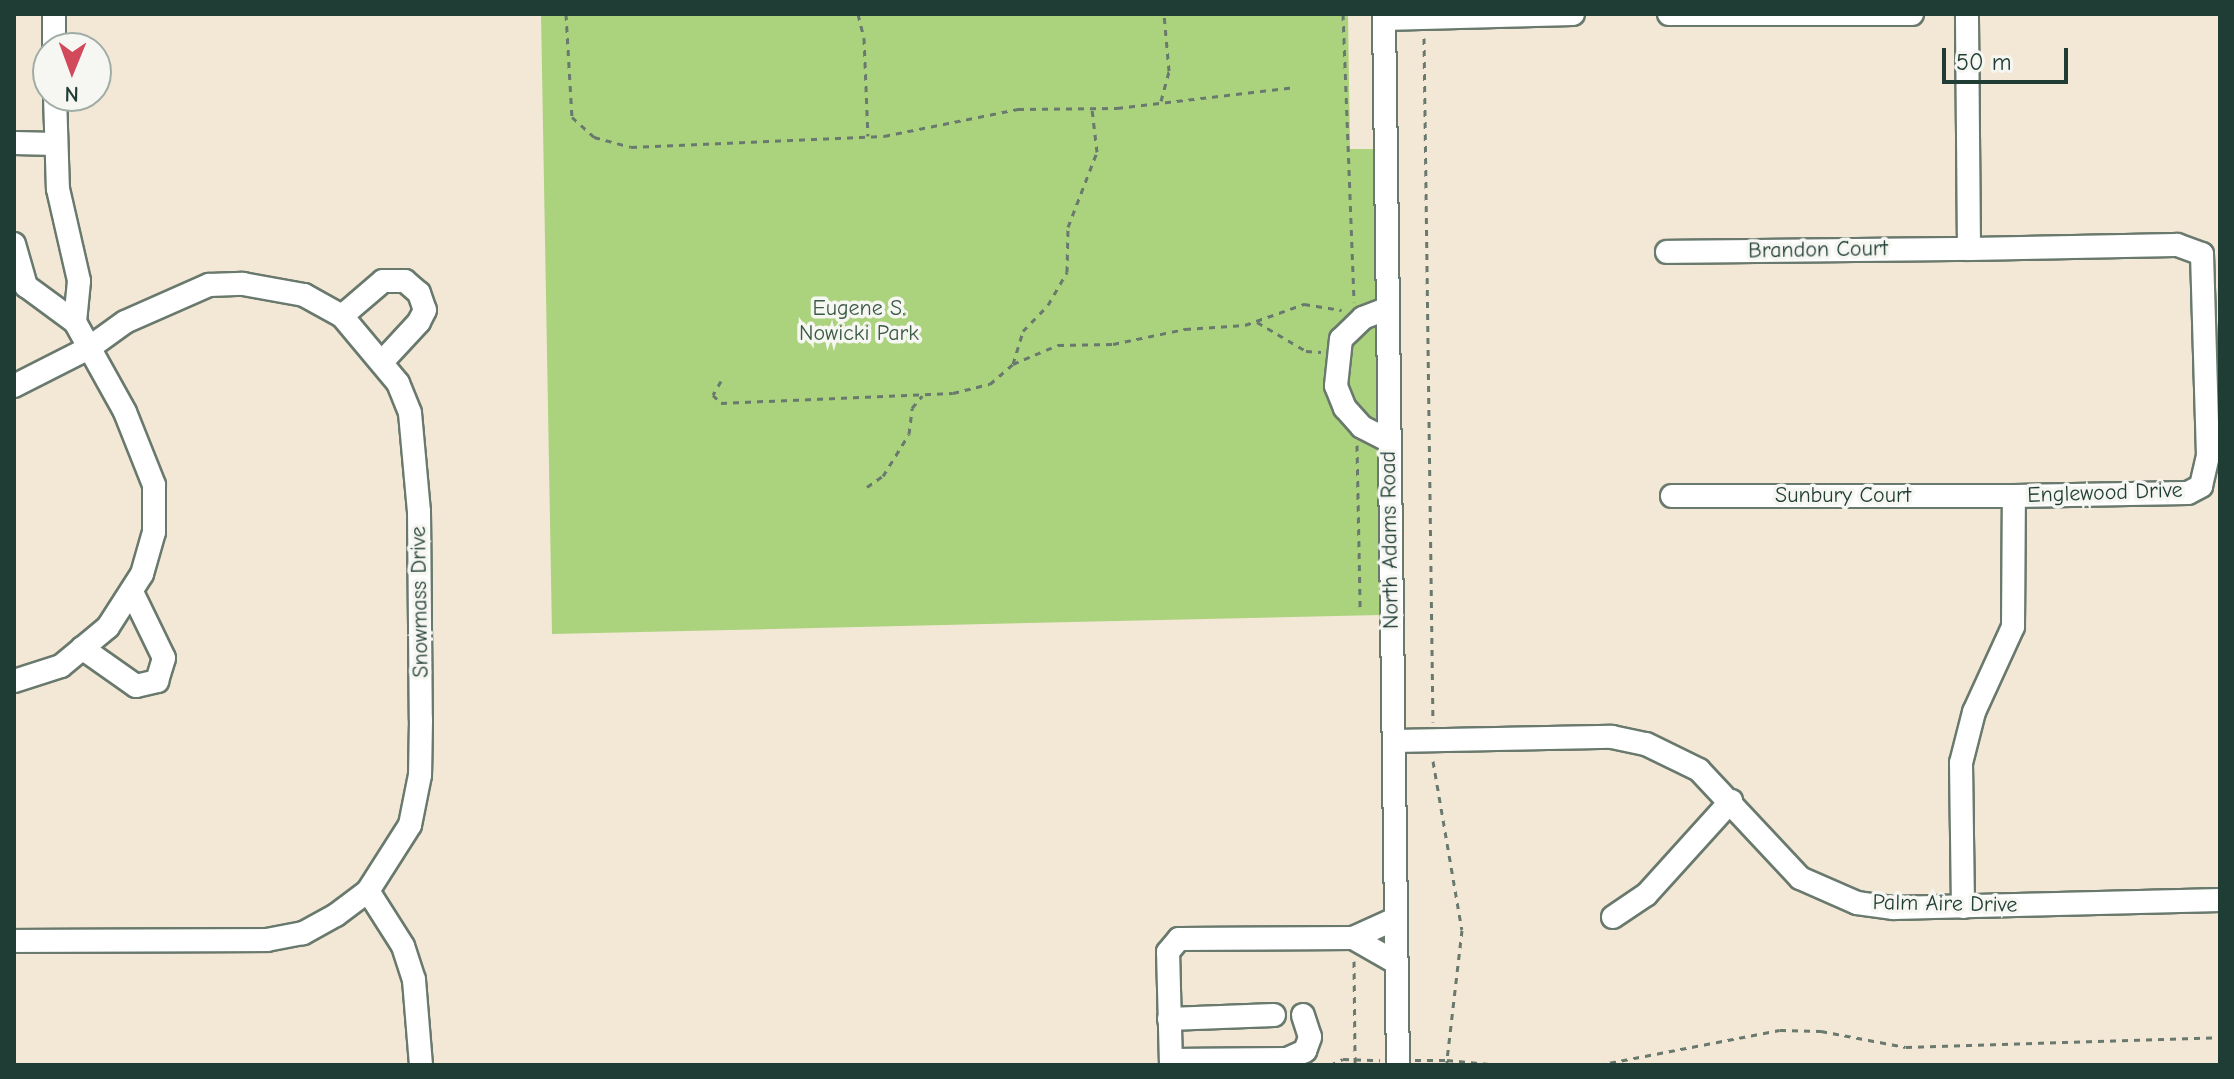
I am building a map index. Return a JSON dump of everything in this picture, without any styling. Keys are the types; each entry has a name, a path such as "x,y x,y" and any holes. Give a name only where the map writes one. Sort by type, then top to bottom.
{"street":[{"path":"1384,17 1425,19 1573,14"},
{"path":"1669,14 1912,14"},
{"path":"1967,14 1969,249"},
{"name":"North Adams Road","path":"1384,17 1398,1065"},
{"path":"55,112 63,219 79,281 75,322"},
{"path":"14,143 56,144"},
{"path":"14,244 26,286 75,322 141,446 154,485 154,532 132,592 108,627 61,666 14,681"},
{"name":"Englewood Drive","path":"1963,907 1961,763 1974,712 2013,627 2014,496 2179,493 2201,486 2208,456 2202,254 2177,245 1969,249"},
{"name":"Brandon Court","path":"1667,252 1969,249"},
{"path":"342,316 383,281 405,281 419,293 425,310 419,322 382,362"},
{"name":"Snowmass Drive","path":"14,386 89,348 125,322 209,285 243,284 304,295 342,316 382,362 410,413 416,452 421,720 420,775 410,825 368,891 303,933 267,940 14,941"},
{"path":"1386,309 1356,324 1341,339 1337,352 1336,386 1345,408 1362,427 1388,440"},
{"name":"Sunbury Court","path":"1672,496 2014,496"},
{"path":"82,648 136,686 157,681 164,658 132,592"},
{"name":"Palm Aire Drive","path":"1394,741 1612,737 1646,744 1699,770 1731,801 1776,857 1824,892 1894,908 2220,900"},
{"path":"1613,917 1646,895 1731,801"},
{"path":"368,891 403,946 414,980 421,1065"},
{"path":"1303,1015 1310,1037 1305,1051 1287,1059 1171,1062 1168,952 1179,939 1353,938 1395,919"},
{"path":"1353,938 1395,962"},
{"path":"1169,1019 1274,1015"}],"path":[{"path":"566,14 572,117 594,137 631,147 916,133 1018,109 1092,109 1296,87"},
{"path":"858,14 864,38 868,136"},
{"path":"1161,101 1169,71 1164,14"},
{"path":"1425,19 1422,186 1432,741 1462,930 1447,1063 1500,1065"},
{"path":"1013,364 1023,331 1048,305 1067,272 1068,227 1097,152 1092,109"},
{"path":"721,381 713,395 721,403 735,398 922,396 978,389 1013,364 1058,345 1139,341 1185,329 1256,321 1304,304 1323,303 1342,310 1356,324"},
{"path":"1256,321 1306,351 1337,352"},
{"path":"867,487 883,476 909,434 912,408 922,396"},
{"path":"1330,1065 1355,1062 1353,938"},
{"path":"1598,1065 1780,1030 1821,1031 1906,1047 2045,1038 2172,1042 2220,1037"}],"green space":[{"name":"Eugene S. Nowicki Park","path":"541,14 1348,14 1350,149 1373,149 1380,615 552,634"}]}
